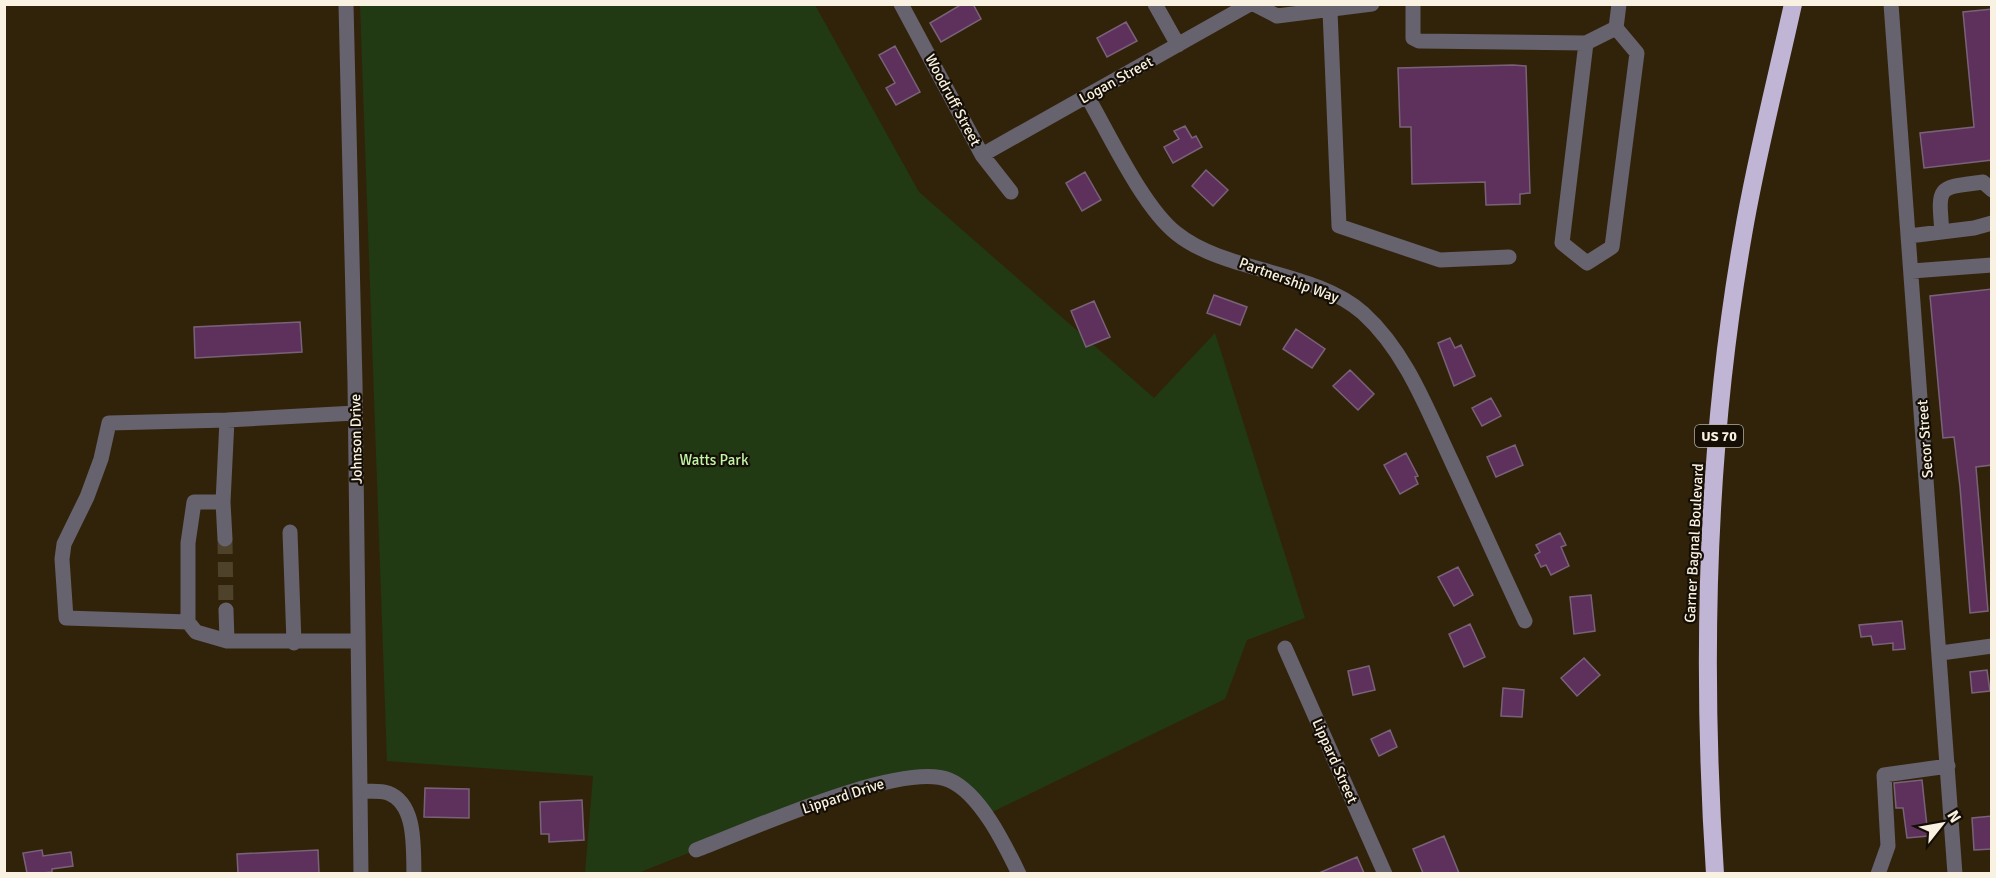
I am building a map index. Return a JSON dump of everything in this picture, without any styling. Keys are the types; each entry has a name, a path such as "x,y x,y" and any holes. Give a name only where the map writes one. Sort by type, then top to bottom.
{"highway":[{"name":"Garner Bagnal Boulevard","path":"1715,873 1709,782 1707,647 1711,526 1722,400 1743,235 1793,4"}],"street":[{"name":"Johnson Drive","path":"345,4 355,413 361,873"},
{"name":"Woodruff Street","path":"901,4 982,155 1011,192"},
{"path":"1155,4 1178,45"},
{"name":"Logan Street","path":"982,155 1250,4"},
{"path":"1254,4 1277,16 1372,4"},
{"path":"1413,4 1413,38 1419,41 1586,43 1616,28"},
{"path":"1586,43 1562,243 1587,263 1612,247 1637,53 1616,28 1619,4"},
{"name":"Secor Street","path":"1891,4 1941,653 1955,873"},
{"path":"1330,11 1339,226 1440,260 1509,257"},
{"name":"Partnership Way","path":"1087,96 1143,193 1158,216 1176,234 1219,255 1341,297 1362,312 1381,332 1415,382 1525,621"},
{"path":"1942,232 1939,197 1942,191 1950,186 1983,182 1992,190"},
{"path":"1909,236 1981,227 1992,223"},
{"path":"1912,271 1992,265"},
{"path":"188,622 66,618 62,560 64,544 87,498 101,459 109,423 355,413"},
{"path":"225,539 223,502 227,420"},
{"path":"223,502 194,502 188,543 188,622 196,632 227,641 358,641"},
{"path":"290,532 294,642"},
{"path":"226,610 227,641"},
{"path":"1941,653 1992,646"},
{"name":"Lippard Street","path":"1285,648 1385,873"},
{"path":"1878,873 1888,846 1884,774 1948,766"},
{"name":"Lippard Drive","path":"696,850 868,785 925,776 949,780 968,795 992,825 1019,873"},
{"path":"360,791 385,792 400,802 411,825 414,873"}],"green space":[{"name":"Watts Park","path":"360,5 815,5 919,192 1154,398 1215,333 1305,618 1247,640 1225,699 986,815 949,780 903,778 696,850 638,873 585,873 593,776 387,761"}],"building":[{"path":"962,4 973,4 981,19 941,42 930,23"},
{"path":"1992,9 1992,160 1924,168 1920,133 1974,127 1963,12"},
{"path":"1126,22 1137,41 1107,57 1097,38"},
{"path":"895,46 920,92 896,105 886,88 895,83 879,55"},
{"path":"1526,66 1530,193 1520,194 1520,204 1486,205 1485,182 1412,184 1411,127 1400,127 1398,68"},
{"path":"1185,126 1192,138 1196,136 1202,147 1173,163 1164,147 1179,139 1174,131"},
{"path":"1206,170 1228,190 1213,206 1192,186"},
{"path":"1085,172 1101,200 1082,211 1066,183"},
{"path":"1992,289 1992,465 1976,467 1988,611 1970,613 1954,437 1943,438 1930,296"},
{"path":"1214,295 1247,307 1240,325 1207,313"},
{"path":"1094,301 1110,337 1086,347 1071,311"},
{"path":"300,322 302,352 195,358 194,327"},
{"path":"1296,329 1325,349 1312,368 1283,349"},
{"path":"1450,338 1455,348 1461,345 1475,376 1454,386 1438,343"},
{"path":"1350,370 1374,394 1358,410 1333,386"},
{"path":"1491,398 1501,416 1482,426 1472,408"},
{"path":"1515,445 1523,465 1496,477 1487,457"},
{"path":"1406,453 1418,476 1415,477 1418,484 1400,494 1384,465"},
{"path":"1560,533 1566,545 1561,547 1569,566 1551,575 1546,565 1541,567 1535,555 1540,552 1536,545"},
{"path":"1458,567 1473,595 1454,606 1438,577"},
{"path":"1591,595 1595,631 1574,634 1570,597"},
{"path":"1902,621 1905,649 1893,650 1893,643 1873,645 1871,636 1861,637 1859,625"},
{"path":"1470,624 1485,657 1464,667 1449,634"},
{"path":"1584,658 1600,675 1577,696 1561,678"},
{"path":"1369,666 1375,690 1353,695 1348,671"},
{"path":"1987,670 1990,691 1972,693 1970,672"},
{"path":"1503,688 1524,690 1522,717 1501,716"},
{"path":"1390,730 1397,747 1379,756 1371,739"},
{"path":"1922,780 1928,836 1907,838 1903,808 1896,808 1894,783"},
{"path":"425,788 469,789 469,818 424,817"},
{"path":"582,800 584,840 549,842 549,834 541,834 540,802"},
{"path":"1992,816 1992,849 1974,850 1972,818"},
{"path":"1444,836 1459,873 1423,873 1413,849"},
{"path":"42,850 43,856 71,852 73,866 52,869 52,872 27,873 23,853"},
{"path":"318,850 319,873 238,873 237,854"},
{"path":"1357,857 1364,873 1319,873"}],"tunnel":[{"path":"225,539 226,610"}]}
